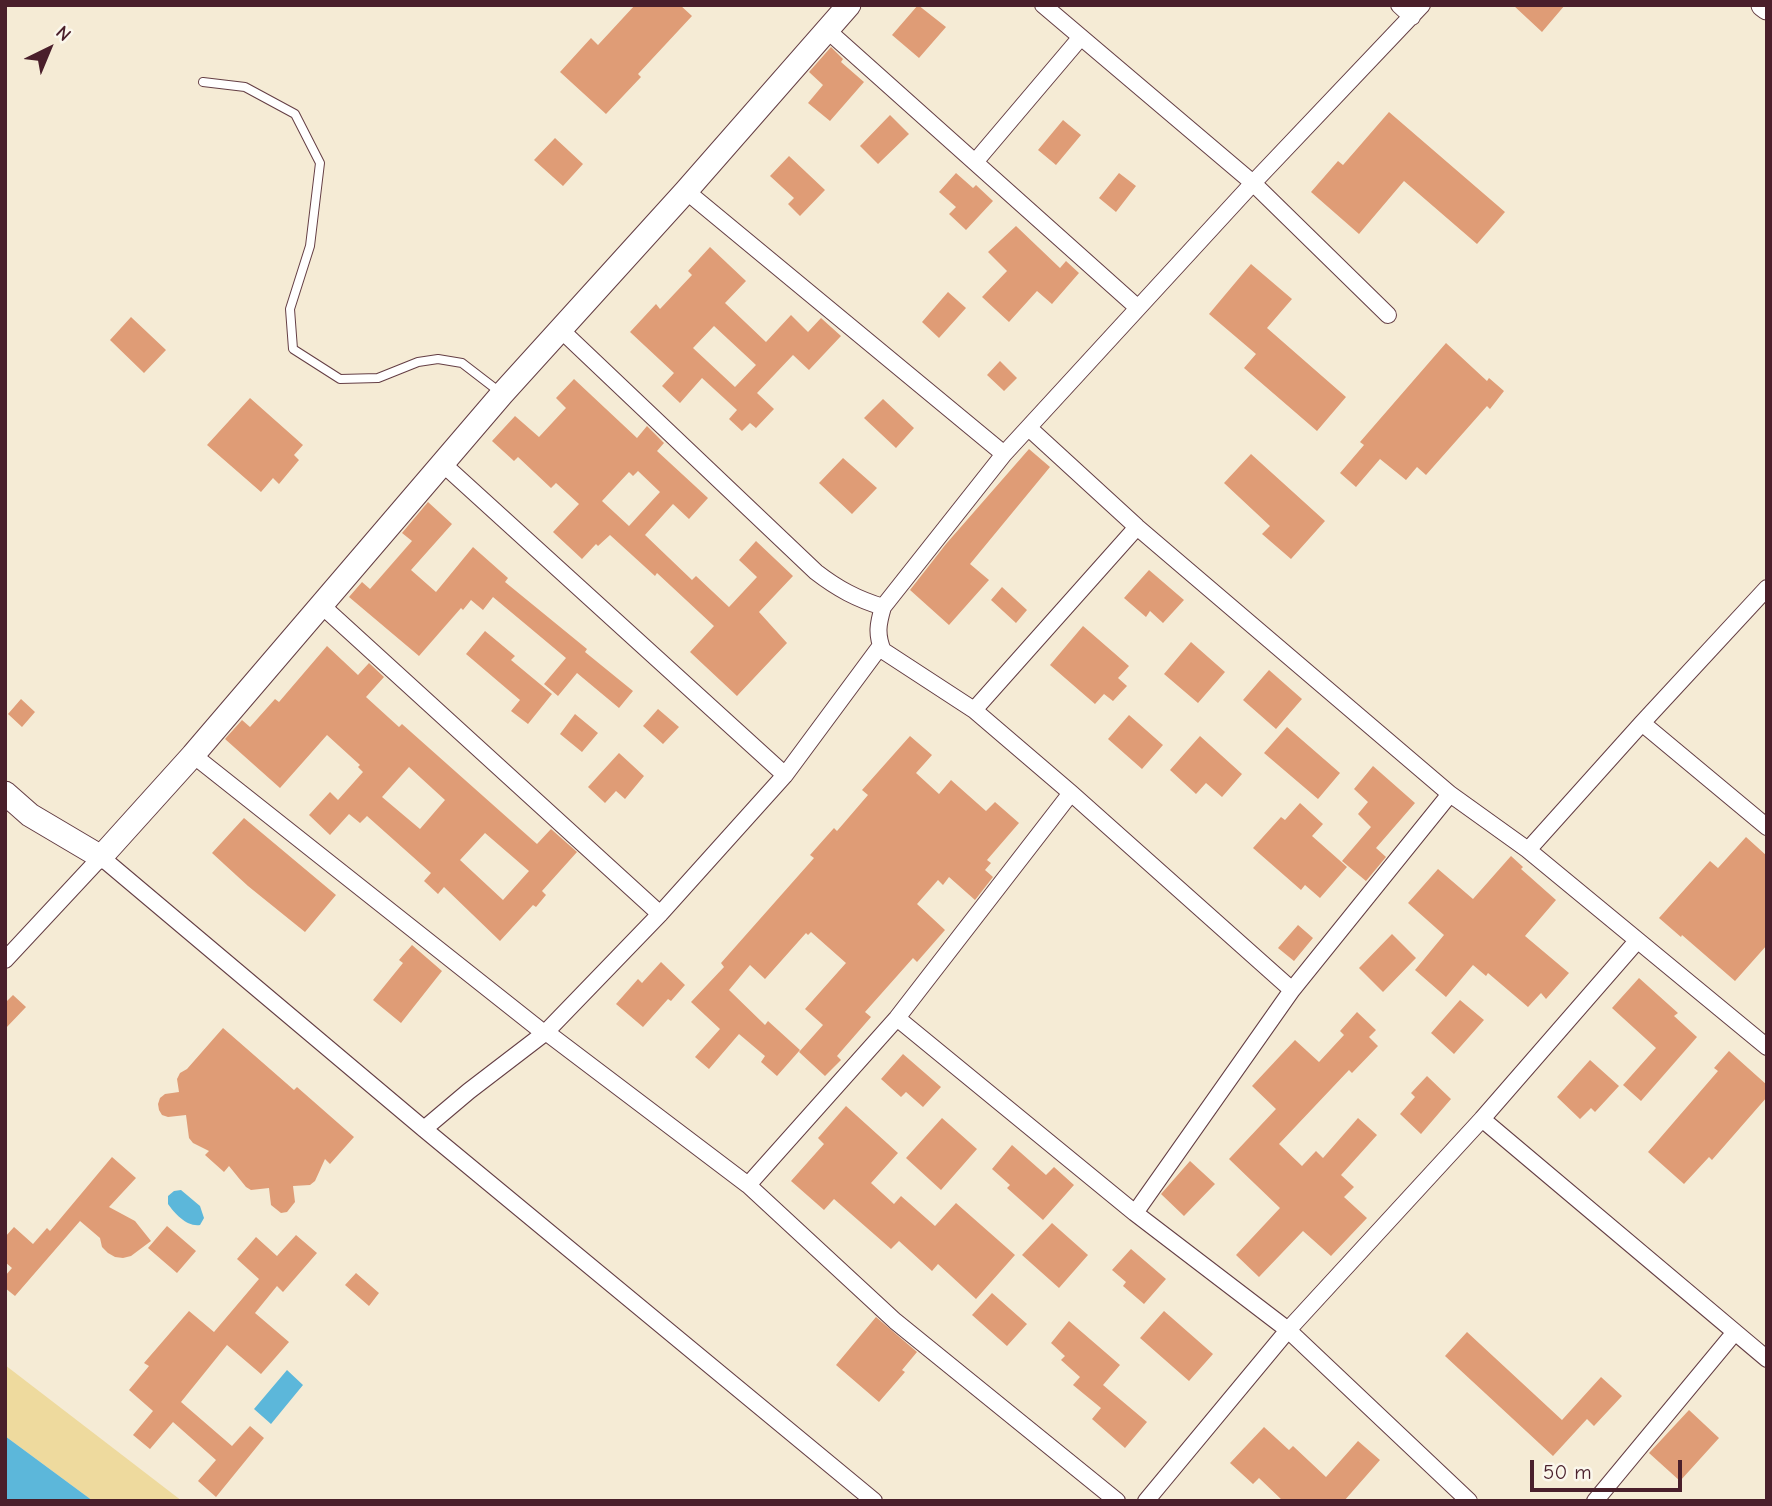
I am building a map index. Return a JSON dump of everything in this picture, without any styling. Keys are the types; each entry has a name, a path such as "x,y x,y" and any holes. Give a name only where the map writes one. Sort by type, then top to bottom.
{"street":[{"path":"5,960 193,755 502,394 686,191 849,5"},
{"path":"1043,5 1253,183 1388,315"},
{"path":"879,648 883,650 878,638 878,624 883,607 1004,454 1030,429 1253,183 1417,11 1399,5"},
{"path":"827,30 1138,308"},
{"path":"975,162 1081,37"},
{"path":"686,191 1004,454"},
{"path":"560,330 816,572 838,589 859,600 883,607"},
{"path":"1030,429 1137,527 1450,794 1528,850 1767,1047"},
{"path":"443,464 785,775"},
{"path":"974,710 1137,527"},
{"path":"1528,850 1767,588"},
{"path":"320,604 660,914"},
{"path":"424,1129 545,1032 660,914 785,775 879,648"},
{"path":"879,648 974,710 1292,990"},
{"path":"1642,723 1767,827"},
{"path":"193,755 545,1032 748,1185 895,1321 1116,1501"},
{"path":"5,793 30,815 101,857 424,1129 874,1501"},
{"path":"748,1185 897,1018 1071,793"},
{"path":"1135,1213 1292,990 1450,794"},
{"path":"1146,1501 1288,1330 1482,1119 1637,941"},
{"path":"897,1018 1135,1213 1288,1330 1469,1501"},
{"path":"1482,1119 1767,1359"},
{"path":"1595,1501 1735,1332"}],"lane":[{"path":"203,82 245,87 295,114 320,163 310,246 290,309 293,349 340,379 378,378 428,360 462,363 502,394"}],"sand":[{"path":"5,1365 182,1501 93,1501 5,1436"}],"water":[{"path":"181,1190 200,1206 204,1218 200,1225 186,1222 168,1204 168,1196"},
{"path":"287,1370 303,1385 271,1424 254,1409"},
{"path":"5,1436 93,1501 5,1501"}],"building":[{"path":"635,5 680,5 692,16 638,74 641,77 606,114 560,72 591,38 598,45"},
{"path":"918,5 946,27 919,58 892,35"},
{"path":"1513,5 1565,5 1542,32"},
{"path":"831,47 843,59 841,62 864,82 830,121 808,103 823,85 809,72"},
{"path":"1389,112 1505,212 1477,244 1404,181 1359,234 1311,192 1338,161 1343,165"},
{"path":"890,115 909,134 878,164 860,146"},
{"path":"1063,120 1081,135 1056,165 1038,150"},
{"path":"555,138 583,164 563,186 534,160"},
{"path":"789,156 825,190 800,216 788,204 794,198 770,176"},
{"path":"956,173 973,188 976,185 993,201 966,230 949,214 956,207 939,192"},
{"path":"1119,173 1136,186 1116,212 1099,198"},
{"path":"1016,226 1060,268 1066,261 1079,273 1052,304 1037,291 1009,322 982,297 1007,271 988,252"},
{"path":"710,247 746,281 725,303 766,342 791,315 808,332 821,318 841,336 809,370 793,355 757,393 774,409 756,428 750,423 742,431 729,419 737,410 702,378 680,403 662,386 674,373 630,332 656,304 660,309 692,275 688,271","holes":["714,326 756,365 735,387 693,348"]},
{"path":"1251,264 1292,299 1267,328 1346,397 1317,431 1244,368 1256,354 1209,314"},
{"path":"948,292 966,308 939,338 922,322"},
{"path":"131,317 166,350 144,373 110,340"},
{"path":"1446,343 1487,381 1489,378 1504,391 1490,409 1487,406 1426,475 1417,467 1406,480 1380,459 1356,487 1340,473 1364,445 1360,442"},
{"path":"1000,361 1017,378 1004,391 987,375"},
{"path":"574,379 637,438 647,426 664,443 657,451 708,498 689,519 673,504 645,535 692,580 696,576 729,607 757,577 739,560 756,541 793,576 759,612 787,643 737,696 690,652 714,626 657,573 655,576 610,535 598,546 596,544 582,559 553,532 579,504 556,483 551,488 518,457 514,461 492,441 515,416 539,437 566,408 556,398","holes":["638,471 660,492 629,526 602,501 629,472 633,476"]},
{"path":"250,398 303,445 294,455 299,460 279,484 273,478 261,492 207,445"},
{"path":"883,399 914,428 896,448 864,418"},
{"path":"1029,449 1050,467 970,564 989,580 949,625 910,590 946,544"},
{"path":"1251,454 1325,521 1291,559 1262,534 1270,526 1224,483"},
{"path":"843,458 877,488 852,514 819,483"},
{"path":"428,502 452,524 411,570 436,592 473,547 508,578 505,582 587,649 585,652 633,691 619,708 577,673 558,696 544,684 566,658 493,597 483,610 471,600 419,656 349,597 362,582 370,589 412,541 402,533"},
{"path":"1149,570 1184,600 1163,623 1150,611 1146,617 1124,598"},
{"path":"1002,587 1027,610 1016,623 991,600"},
{"path":"1083,626 1129,666 1118,678 1127,686 1113,701 1104,694 1095,704 1050,665"},
{"path":"485,631 515,656 511,660 552,694 528,724 511,711 520,700 466,654"},
{"path":"1191,642 1225,672 1198,703 1164,674"},
{"path":"327,646 358,675 369,663 384,677 366,697 399,727 402,724 537,844 551,829 577,852 542,891 546,895 536,907 533,905 500,941 444,887 438,894 424,881 431,873 367,816 360,823 349,814 330,835 309,815 330,792 338,800 363,772 358,767 360,765 327,735 280,788 225,739 242,720 250,727 275,699 279,702","holes":["409,767 445,800 420,829 382,797","485,833 529,871 503,900 460,860"]},
{"path":"1269,670 1302,699 1276,729 1243,700"},
{"path":"21,699 35,712 22,727 8,714"},
{"path":"658,709 679,727 663,744 643,726"},
{"path":"575,714 598,733 582,752 560,734"},
{"path":"1129,715 1163,745 1142,769 1108,739"},
{"path":"1287,727 1340,773 1318,799 1264,753"},
{"path":"910,736 932,755 916,773 939,794 951,780 986,811 995,802 1019,823 987,860 991,863 985,870 993,877 975,900 949,877 943,885 938,880 917,904 945,930 917,962 913,958 865,1012 871,1017 837,1056 841,1060 825,1076 799,1052 823,1025 805,1009 846,963 811,932 808,935 806,933 765,979 750,965 729,990 765,1025 768,1021 800,1050 777,1076 761,1062 765,1056 739,1034 709,1069 695,1057 720,1029 691,1002 724,967 721,963 814,858 810,855 834,828 837,831 868,795 862,790"},
{"path":"1200,736 1242,774 1222,797 1206,783 1196,794 1170,770"},
{"path":"619,753 644,776 625,799 616,791 605,803 588,787"},
{"path":"1373,766 1415,803 1376,848 1386,857 1366,881 1342,861 1371,827 1358,814 1368,802 1354,789"},
{"path":"1300,803 1323,824 1312,836 1347,867 1320,898 1305,885 1301,890 1253,848 1281,817 1285,820"},
{"path":"244,818 336,895 305,932 212,853"},
{"path":"1746,837 1767,856 1767,945 1735,981 1659,918 1710,861 1718,868"},
{"path":"1511,856 1523,867 1521,869 1556,900 1525,936 1569,973 1546,999 1541,993 1528,1007 1488,973 1486,976 1473,965 1446,997 1415,970 1444,935 1408,903 1438,869 1473,899"},
{"path":"1298,925 1313,938 1294,961 1278,948"},
{"path":"1392,934 1416,958 1383,992 1359,968"},
{"path":"412,945 442,971 401,1023 373,1000 403,963 399,960"},
{"path":"661,962 685,985 671,1001 668,999 643,1027 616,1004 638,979 642,983"},
{"path":"1639,978 1678,1013 1674,1016 1697,1037 1641,1101 1623,1085 1656,1048 1612,1008"},
{"path":"13,995 26,1007 5,1029 5,1003"},
{"path":"1460,1000 1484,1020 1454,1054 1431,1033"},
{"path":"1357,1012 1376,1030 1369,1037 1378,1046 1352,1073 1349,1070 1279,1144 1302,1166 1316,1151 1323,1158 1358,1118 1377,1135 1341,1175 1354,1187 1344,1197 1367,1218 1331,1256 1303,1231 1259,1277 1236,1255 1280,1208 1229,1159 1276,1109 1252,1086 1295,1040 1319,1062 1344,1035 1340,1031"},
{"path":"223,1028 294,1090 297,1087 354,1137 330,1164 325,1159 315,1181 310,1185 293,1186 295,1202 287,1212 281,1213 271,1205 269,1188 251,1190 229,1166 224,1172 205,1155 209,1151 189,1138 186,1115 168,1117 162,1115 159,1110 160,1098 165,1094 179,1092 177,1079 180,1073 187,1069"},
{"path":"1729,1051 1767,1085 1767,1097 1712,1160 1709,1157 1684,1184 1648,1152 1718,1071 1714,1068"},
{"path":"903,1054 941,1087 923,1107 906,1092 901,1097 881,1079"},
{"path":"1590,1060 1619,1086 1595,1112 1591,1108 1580,1119 1557,1097"},
{"path":"1427,1076 1451,1099 1421,1134 1400,1114 1415,1097 1411,1093"},
{"path":"846,1106 898,1153 871,1183 894,1204 901,1196 935,1226 956,1203 1015,1255 976,1299 938,1264 932,1271 899,1241 891,1249 834,1199 824,1210 791,1181 824,1144 818,1138"},
{"path":"942,1118 977,1149 941,1190 906,1158"},
{"path":"1012,1145 1046,1175 1054,1167 1074,1185 1043,1220 1007,1188 1010,1185 992,1169"},
{"path":"112,1157 136,1178 109,1207 135,1221 151,1241 131,1256 115,1257 102,1247 100,1238 80,1221 15,1296 5,1288 5,1276 12,1268 5,1262 5,1237 14,1227 33,1244 47,1228 50,1231"},
{"path":"1190,1161 1215,1184 1184,1216 1161,1194"},
{"path":"1052,1223 1088,1255 1059,1288 1022,1255"},
{"path":"167,1226 196,1251 177,1273 148,1248"},
{"path":"296,1235 317,1253 283,1292 277,1286 255,1313 289,1342 261,1374 227,1345 181,1402 232,1446 250,1426 264,1438 216,1497 198,1481 216,1460 173,1422 150,1449 133,1435 153,1411 129,1390 149,1366 144,1363 189,1311 214,1332 259,1279 237,1259 256,1237 277,1256"},
{"path":"1131,1249 1166,1279 1144,1304 1123,1286 1126,1282 1112,1270"},
{"path":"356,1273 379,1293 369,1306 345,1285"},
{"path":"992,1293 1027,1324 1007,1346 972,1315"},
{"path":"1164,1311 1213,1354 1189,1381 1140,1338"},
{"path":"876,1317 917,1352 902,1370 905,1372 879,1402 836,1365"},
{"path":"1069,1321 1120,1365 1103,1385 1147,1422 1125,1448 1092,1419 1101,1408 1073,1385 1080,1377 1061,1360 1065,1356 1051,1343"},
{"path":"1467,1332 1562,1420 1601,1377 1622,1396 1594,1426 1587,1419 1553,1456 1445,1356"},
{"path":"1689,1410 1719,1438 1680,1481 1649,1453"},
{"path":"1264,1427 1289,1450 1293,1446 1326,1477 1358,1441 1380,1460 1344,1501 1283,1501 1259,1478 1253,1484 1230,1463"}]}
